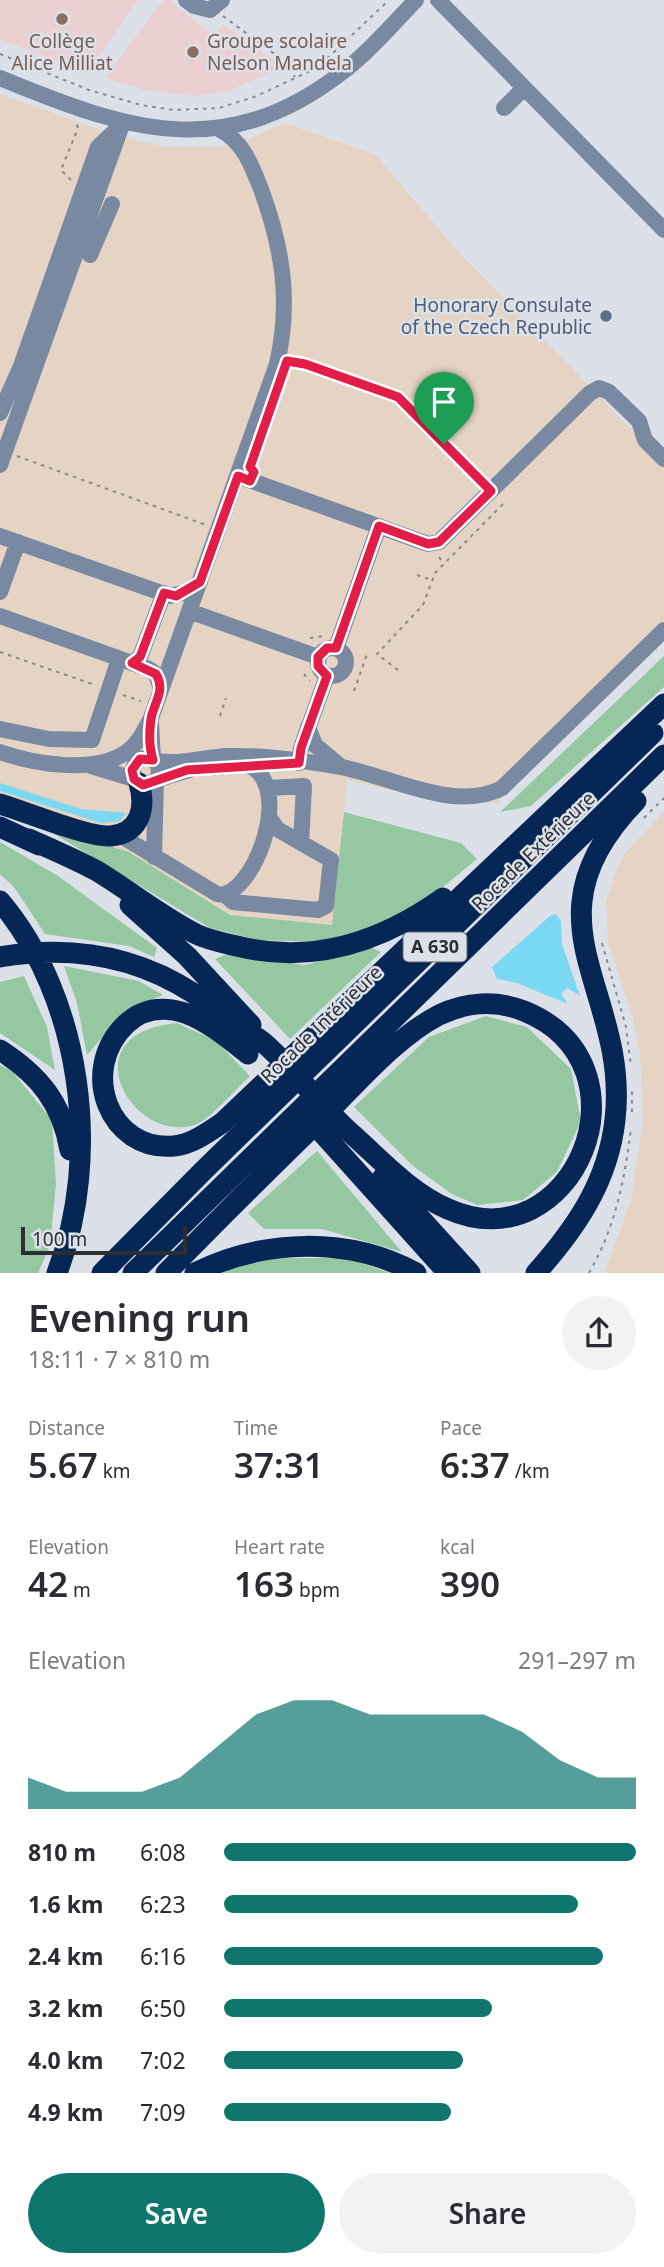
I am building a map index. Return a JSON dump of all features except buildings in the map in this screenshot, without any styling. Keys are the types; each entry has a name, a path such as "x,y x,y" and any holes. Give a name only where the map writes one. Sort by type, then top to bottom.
{"highway":[{"path":"256,1048 224,1035 186,1013 156,1008 134,1017 118,1032 104,1052 102,1086 110,1111 138,1138 173,1146 205,1135 292,1057 664,704"},
{"name":"Rocade Intérieure","path":"102,1273 231,1143 664,723"},
{"name":"Rocade Extérieure","path":"132,1273 664,755"},
{"path":"536,1273 571,1232 597,1189 606,1164 615,1119 608,1028 583,946 579,920 585,879 595,853 611,829 664,773"},
{"path":"0,804 100,835 118,834 130,829 139,820 144,799 143,781"},
{"path":"0,827 96,871 199,935 259,952 296,954 332,950 372,939 412,920 448,894 578,784"},
{"path":"29,839 129,905 187,956 243,1015 256,1048"},
{"path":"0,901 17,921 47,976 59,1009 75,1079 79,1168 68,1242 57,1273"},
{"path":"0,907 17,921"},
{"path":"1,963 71,956 111,957 142,966 177,983 234,1025 341,1138 383,1177 470,1273"},
{"path":"166,1273 405,1039 431,1020 457,1008 498,1004 536,1016 553,1027 580,1058 592,1096 590,1136 573,1172 545,1200 528,1210 507,1216 468,1216 449,1209 341,1138"},
{"path":"0,1050 38,1078 52,1096 65,1123 70,1149 68,1242"},
{"path":"341,1138 449,1273"},
{"path":"195,1273 242,1253 307,1246 375,1256 416,1273"}],"street":[{"path":"186,0 201,9 219,4"},
{"path":"438,0 660,220"},
{"path":"0,78 123,122 168,131 219,129 257,118 302,100 342,73 407,3"},
{"path":"504,108 524,88"},
{"path":"251,162 250,129 257,118"},
{"path":"90,255 123,122"},
{"path":"0,413 21,366 98,147 123,122"},
{"path":"85,764 116,758 127,752 151,718 277,365 283,309 279,240 251,162 239,144 219,129"},
{"path":"3,458 112,204"},
{"path":"238,476 428,544 439,542 577,405 599,388 609,392 639,421 645,440 664,459"},
{"path":"336,648 379,526"},
{"path":"0,536 176,596 200,582"},
{"path":"0,592 18,542"},
{"path":"125,661 140,657 164,593"},
{"path":"189,611 318,657"},
{"path":"0,616 156,674 161,690"},
{"path":"154,857 143,781 132,770 136,761 145,758 175,763 253,756 342,767 446,796 490,794 502,788 664,630"},
{"path":"327,648 336,648 344,653 351,668 336,676 327,676 318,666 318,657 327,648"},
{"path":"5,730 49,739 92,740 125,661"},
{"path":"299,763 308,727 327,676"},
{"path":"143,781 159,767 153,760 150,743 151,718"},
{"path":"308,727 315,744 342,767"},
{"path":"5,730 16,742 33,748 45,762"},
{"path":"0,752 45,762 85,764 143,781 187,770 299,763"},
{"path":"225,895 240,885 265,838 270,818 269,788 263,776 250,766"},
{"path":"269,788 304,786 301,843"},
{"path":"118,834 233,902 322,910 327,902 331,860 277,829 270,818"}],"path":[{"path":"0,54 89,90 141,105 174,110 234,105 317,68 389,0"},
{"path":"219,4 288,64 296,78"},
{"path":"287,361 305,364 398,397 504,503 458,553 435,573 423,605 377,654 367,656"},
{"path":"3,458 218,530"},
{"path":"417,575 432,580"},
{"path":"354,691 368,651"},
{"path":"377,654 398,670"},
{"path":"220,716 226,698"}],"shaded area":[{"name":"Collège Alice Milliat","path":"0,0 138,0 87,73 0,39"},
{"name":"Groupe scolaire Nelson Mandela","path":"163,0 169,0 214,36 223,24 283,67 229,91 196,96 148,91 105,78"},
{"path":"0,94 117,136 167,147 216,147 247,140 285,123 376,155 453,246 664,463 664,638 497,803 443,802 347,780 333,925 230,915 129,852 0,813"},
{"path":"664,812 664,1273 604,1273 631,1201 643,1117 640,1055 633,1019 608,942 606,902 616,870 625,853"}],"green space":[{"path":"664,656 664,687 531,806 500,812"},
{"path":"344,812 461,843 477,859 426,901 371,929 321,942 259,940 210,928 36,823 129,852 230,915 332,925"},
{"path":"0,842 58,876 157,948 154,957 129,946 45,934 14,887 0,874"},
{"path":"371,947 381,952 290,1039 215,959 227,954 305,965"},
{"path":"64,966 139,981 163,995 125,1011 87,1055 77,1003"},
{"path":"24,976 47,1027 55,1070 0,1033 0,982"},
{"path":"486,1016 527,1027 571,1069 581,1121 557,1172 523,1200 477,1205 452,1194 413,1166 354,1107 429,1037"},
{"path":"177,1023 216,1041 250,1076 203,1121 174,1127 152,1120 134,1105 122,1086 118,1066 124,1046 143,1031"},
{"path":"0,1065 12,1071 52,1120 56,1184 50,1246 38,1273 0,1273"},
{"path":"317,1151 402,1252 322,1229 264,1229 248,1213"},
{"path":"347,1258 390,1273 222,1273 251,1262 267,1260"}],"water":[{"path":"0,783 81,809 126,813 120,821 101,823 0,791"},
{"path":"556,914 561,921 562,944 580,996 567,988 561,994 568,1004 517,983 497,979 492,967 551,915"}],"place":[{"name":"Collège Alice Milliat","path":"62,19"},
{"name":"Groupe scolaire Nelson Mandela","path":"193,52"},
{"name":"Honorary Consulate of the Czech Republic","path":"606,316"}],"route":[{"path":"287,361 305,364 398,397 444,444 491,491 439,542 428,544 379,526 336,648 327,648 318,657 318,666 327,676 301,748 299,763 201,768 178,772 148,785 136,781 132,770 136,761 145,758 153,760 150,743 151,718 161,690 156,674 132,663 140,657 164,593 176,596 200,582 238,476 250,481 254,472 250,467 287,361"}]}
